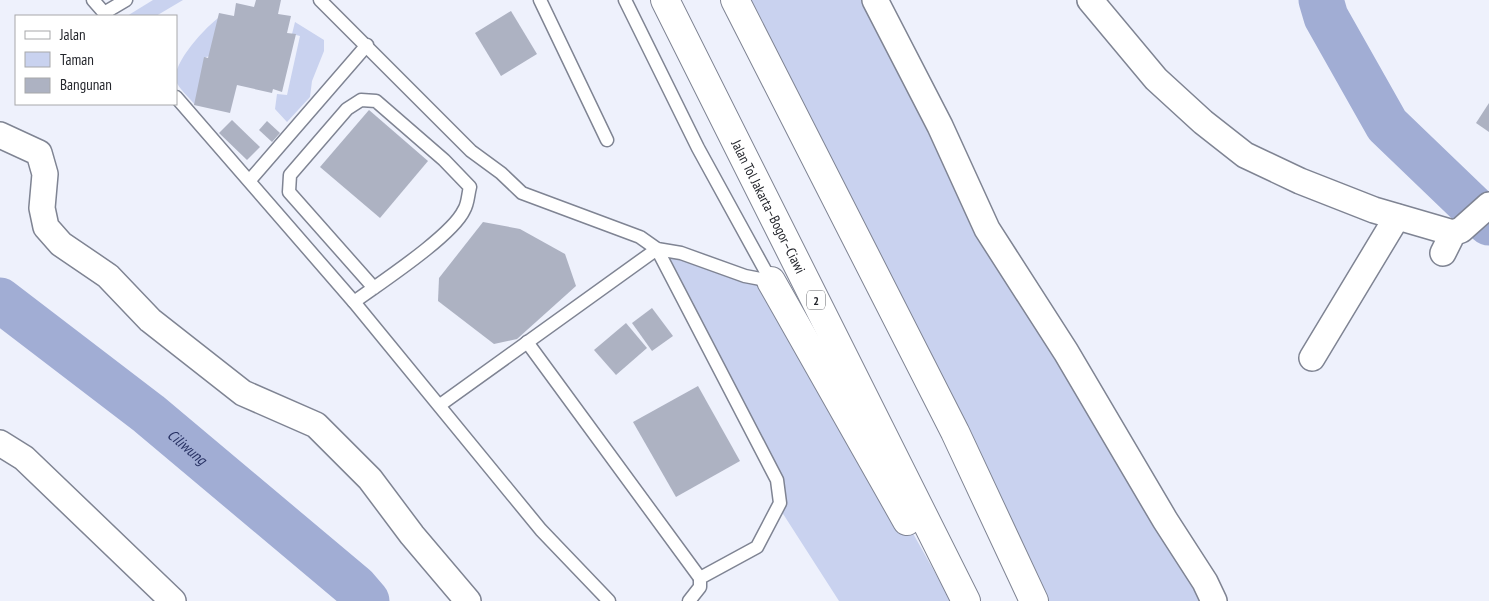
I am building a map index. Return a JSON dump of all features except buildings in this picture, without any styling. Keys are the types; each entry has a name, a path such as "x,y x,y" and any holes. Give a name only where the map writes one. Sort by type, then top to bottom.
{"highway":[{"name":"Jalan Tol Jakarta–Bogor–Ciawi","path":"665,0 966,601"},
{"path":"735,0 955,432 1034,601"},
{"path":"771,281 952,601"}],"street":[{"path":"874,0 940,126 987,230 1066,352 1165,520 1205,582 1214,601"},
{"path":"1090,0 1156,79 1203,122 1245,155 1300,181 1397,217 1464,228"},
{"path":"0,135 39,154 45,174 42,208 46,227 61,244 108,276 150,320 243,393 316,425 370,479 412,535 468,601"},
{"path":"1312,358 1397,217"},
{"path":"0,443 24,458 173,601"}],"lane":[{"path":"93,0 105,14 126,0"},
{"path":"320,0 471,151 501,173 522,193 640,237 657,249 680,253 745,276 771,281"},
{"path":"540,0 607,140"},
{"path":"625,0 698,148 771,281"},
{"path":"250,180 367,46"},
{"path":"178,99 354,302 541,530 609,601"},
{"path":"354,302 374,288 450,230 464,210 470,187 444,160 376,101 361,100 347,109 290,175 289,192 374,288"},
{"path":"440,405 657,249"},
{"path":"657,249 777,480 780,493 780,503 758,547 700,578"},
{"path":"527,342 700,578 700,587 689,601"}],"green space":[{"path":"153,0 183,0 158,15 129,15"},
{"path":"735,0 873,0 987,229 1214,601 1033,601"},
{"path":"221,16 211,56 206,57 195,105 178,85 178,68 191,46"},
{"path":"295,22 324,40 324,51 312,81 310,97 287,122 275,109 277,94 287,95 300,36 292,34"},
{"path":"657,249 771,281 951,601 839,601 778,506 781,501"}],"waterway":[{"path":"1321,0 1326,17 1387,125 1489,223"},
{"name":"Ciliwung","path":"0,300 149,414 355,587 367,601"}]}
